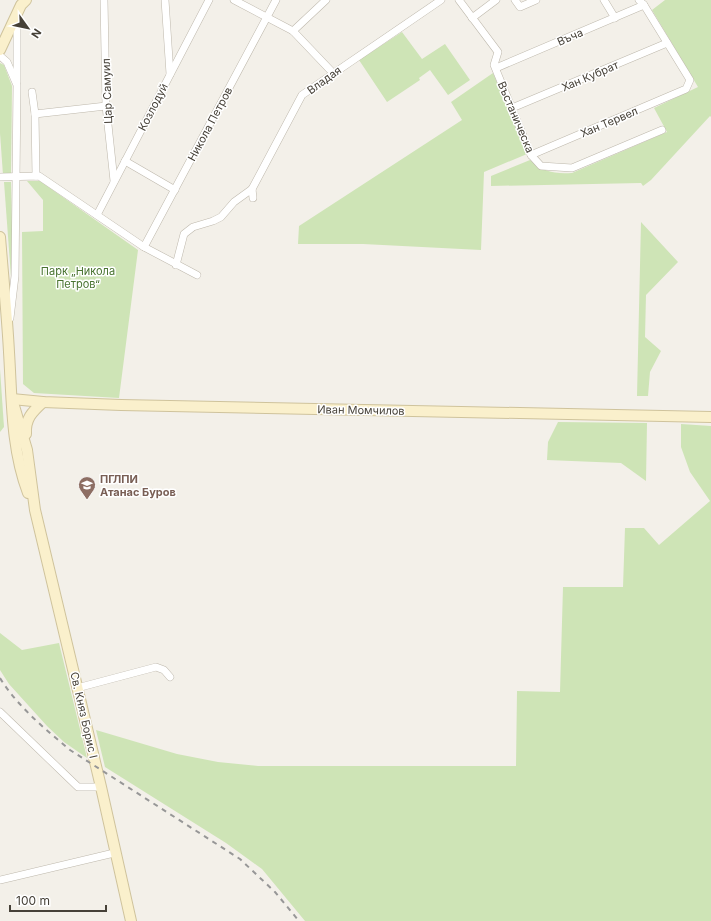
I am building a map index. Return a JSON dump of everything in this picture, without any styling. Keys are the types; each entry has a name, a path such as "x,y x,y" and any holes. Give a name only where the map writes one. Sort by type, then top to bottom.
{"street":[{"name":"Цар Самуил","path":"104,0 106,106 114,182"},
{"path":"165,0 170,74"},
{"name":"Козлодуй","path":"96,215 209,0"},
{"path":"234,0 293,31 333,73"},
{"name":"Никола Петров","path":"144,247 276,0"},
{"path":"293,31 326,0"},
{"name":"Владая","path":"252,189 302,95 441,0"},
{"name":"Въстаническа","path":"459,0 498,52 494,65 531,155 541,166 572,168 662,130"},
{"path":"472,18 496,0"},
{"path":"515,0 520,7 536,0"},
{"path":"604,0 615,18"},
{"path":"0,50 22,2"},
{"path":"641,3 667,43"},
{"name":"Въча","path":"496,68 615,18 641,3"},
{"path":"8,334 15,276 17,85 16,16"},
{"name":"Хан Тервел","path":"531,155 686,89 690,80 667,43"},
{"name":"Хан Кубрат","path":"512,108 667,43"},
{"path":"0,56 7,62 17,85"},
{"path":"32,92 36,176"},
{"path":"34,114 106,106"},
{"path":"125,161 175,190"},
{"path":"0,177 36,176 144,247 176,265 196,274"},
{"path":"176,265 184,234 193,227 221,217 234,202 252,189 254,198"},
{"name":"Св. Княз Борис I","path":"0,237 12,398 11,418 22,477 35,510"},
{"name":"Св. Княз Борис I","path":"12,398 27,450 35,510 101,787 114,853 131,921"},
{"name":"Иван Момчилов","path":"12,398 43,402 483,414 711,417"},
{"path":"27,450 26,421 43,402"},
{"path":"77,688 156,667 164,670 170,677"},
{"path":"0,712 78,787 101,787"},
{"path":"0,880 114,853"}],"green space":[{"path":"665,0 711,0 711,117 710,116 651,180 643,186 641,183 491,186 491,176 530,160 545,170 560,173 572,173 667,132 654,108 698,87 652,10"},
{"path":"402,32 422,59 445,44 470,80 448,95 430,70 419,78 420,80 387,102 359,60"},
{"path":"0,63 4,65 12,86 11,175 3,175 0,133"},
{"path":"493,73 527,154 484,172 481,250 363,244 298,244 299,226 462,120 451,102"},
{"name":"Парк „Никола Петров“","path":"27,181 40,181 138,250 119,398 34,393 23,384 22,232 43,231 43,200"},
{"path":"4,182 11,182 13,276 11,277"},
{"path":"641,222 678,262 646,295 645,337 661,351 650,372 648,396 637,396"},
{"path":"0,369 4,427 0,432"},
{"path":"558,422 647,423 646,481 621,463 547,460 548,442"},
{"path":"681,424 711,426 711,921 305,921 262,869 226,843 105,767 96,730 177,754 218,762 258,766 516,766 517,691 560,692 563,587 623,587 625,528 644,528 659,545 710,501 690,472 681,447"},
{"path":"0,633 22,650 59,643 87,758 64,742 47,726 9,684 0,670"}],"railway":[{"path":"0,678 23,708 70,750 240,859 275,892 299,921"}],"place":[{"name":"ПГЛПИ Атанас Буров","path":"87,500"}]}
